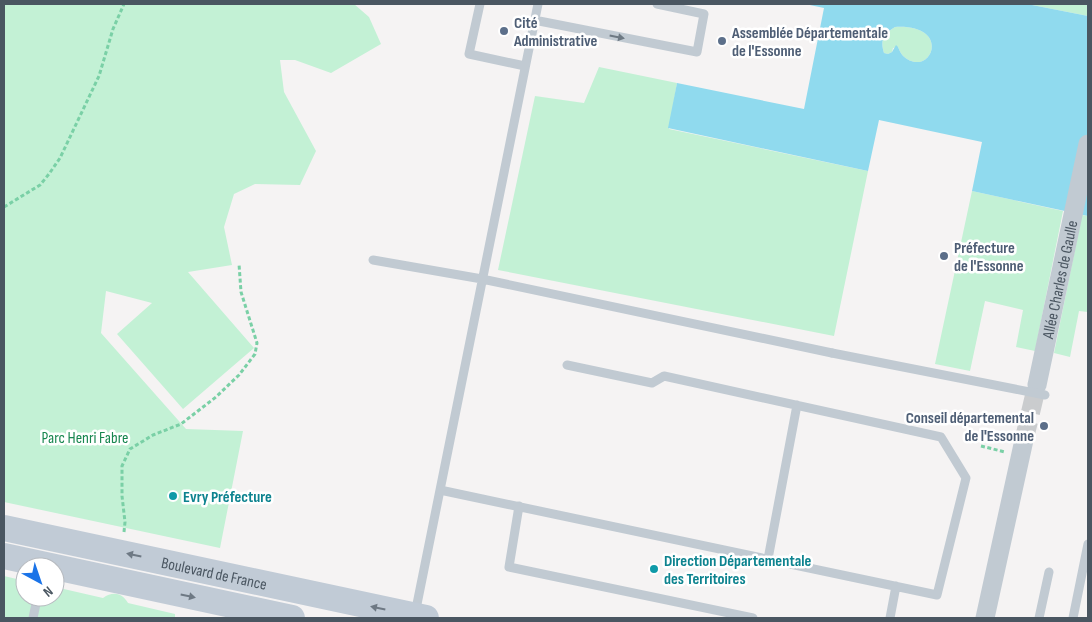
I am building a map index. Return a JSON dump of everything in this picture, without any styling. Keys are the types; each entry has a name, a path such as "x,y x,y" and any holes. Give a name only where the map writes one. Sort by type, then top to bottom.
{"main road":[{"name":"Boulevard de France","path":"4,528 418,617"},
{"name":"Boulevard de France","path":"4,556 292,618"}],"street":[{"name":"Allée Charles de Gaulle","path":"1041,390 1088,144"},
{"path":"985,618 1022,448"}],"lane":[{"path":"480,4 469,54 525,66"},
{"path":"418,617 440,490 538,4"},
{"path":"534,20 697,52 704,14 657,4"},
{"path":"373,260 482,279 832,353 1041,390"},
{"path":"440,490 937,595 966,478 941,437 664,376 652,383 567,365"},
{"path":"768,559 796,405"},
{"path":"519,506 509,567 753,618"},
{"path":"1073,618 1088,544"},
{"path":"1039,618 1049,572"},
{"path":"890,618 896,586"}],"path":[{"path":"4,207 40,185 60,158 100,76 113,29 124,4"},
{"path":"121,552 125,522 122,496 122,466 130,449 153,435 181,424 216,397 239,375 255,354 257,343 241,292 239,264"},
{"path":"981,446 1022,448"}],"green space":[{"name":"Parc Henri Fabre","path":"4,4 354,4 369,17 381,44 331,73 295,60 280,60 284,92 316,151 300,185 255,184 234,194 224,227 232,265 188,272 254,348 183,409 117,334 152,303 106,291 101,333 186,429 243,431 220,548 4,502"},
{"path":"1027,4 1088,4 1088,16"},
{"path":"895,27 913,28 924,33 930,40 932,48 929,55 924,60 916,62 905,58 898,47 893,48 892,52 888,54 884,53 882,44 884,38"},
{"path":"599,67 677,83 669,129 868,171 834,336 498,270 535,96 584,103"},
{"path":"972,191 1063,211 1035,351 1016,347 1023,310 985,301 970,371 935,364"},
{"path":"1082,215 1088,216 1088,312 1079,311 1070,357 1054,353"},
{"path":"4,576 15,579 15,607 65,607 65,589 103,598 110,594 117,594 128,603 175,614 175,618 4,618"}],"water":[{"path":"805,4 1027,4 1088,16 1088,216 972,191 982,142 879,120 868,171 668,128 677,83 804,109 824,8","holes":["895,27 913,28 924,33 930,40 932,48 924,60 916,62 907,59 896,45 892,52 884,53 882,44 888,32"]}],"tunnel":[{"path":"1024,440 1037,385"}],"place":[{"name":"Cité Administrative","path":"504,31"},
{"name":"Assemblée Départementale de l'Essonne","path":"722,41"},
{"name":"Préfecture de l'Essonne","path":"944,256"},
{"name":"Conseil départemental de l'Essonne","path":"1044,426"},
{"name":"Evry Préfecture","path":"173,496"},
{"name":"Direction Départementale des Territoires","path":"654,569"}]}
